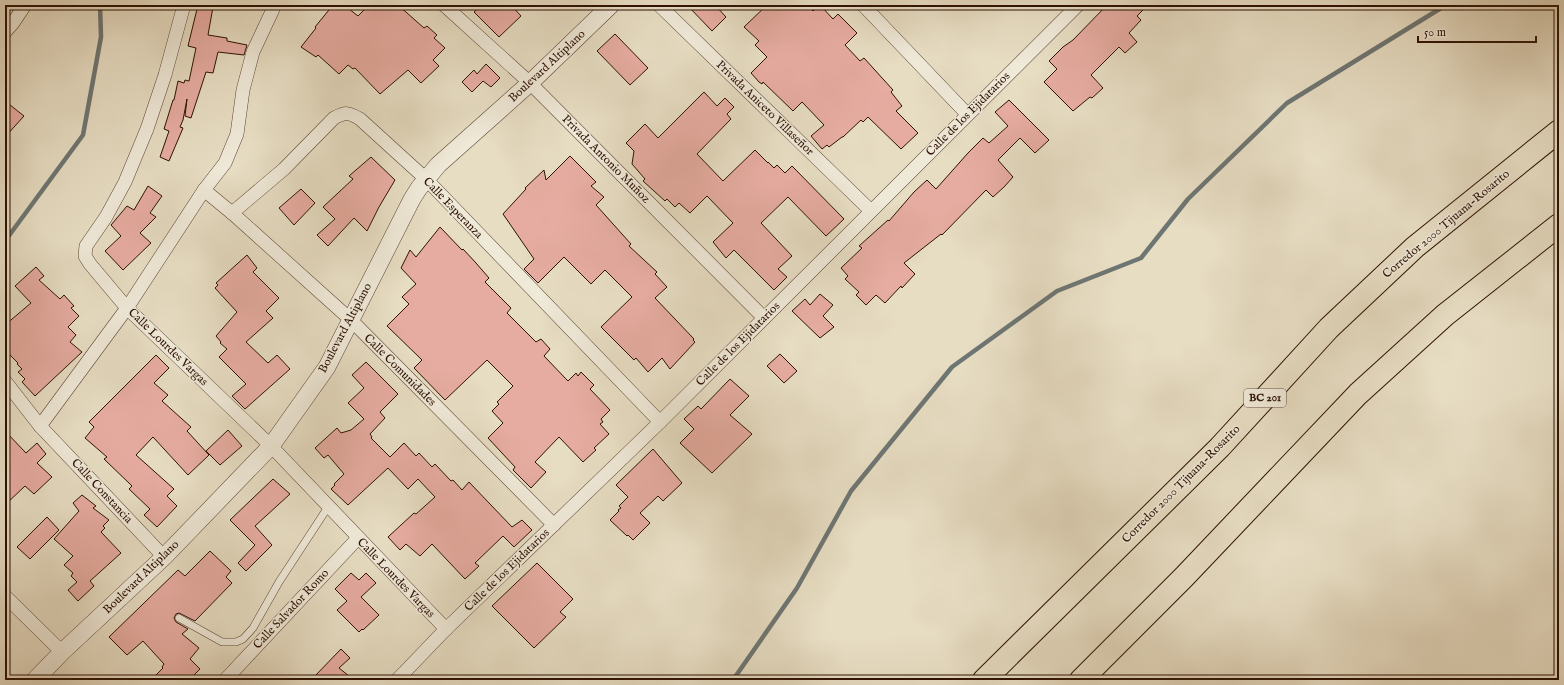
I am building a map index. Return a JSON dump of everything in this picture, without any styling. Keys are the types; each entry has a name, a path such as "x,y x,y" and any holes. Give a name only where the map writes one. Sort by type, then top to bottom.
{"highway":[{"name":"Corredor 2000 Tijuana-Rosarito","path":"984,680 1220,447 1329,328 1415,247 1559,131"},
{"path":"1081,680 1184,577 1358,394 1445,316 1559,225"}],"street":[{"path":"5,32 25,5"},
{"name":"Calle Lourdes Vargas","path":"184,5 165,75 147,129 125,182 106,217 86,246 85,256 127,308 271,446 446,629"},
{"path":"40,426 127,308 204,190 225,162 237,134 242,90 253,52 275,5"},
{"name":"Privada Antonio Muñoz","path":"444,5 530,83 764,318"},
{"name":"Boulevard Altiplano","path":"35,680 62,652 164,557 271,446 327,367 412,199 426,179 438,165 530,83 611,5"},
{"name":"Privada Aniceto Villaseñor","path":"659,5 871,211"},
{"path":"863,5 967,114"},
{"name":"Calle de los Ejidatarios","path":"397,680 446,629 660,422 967,114 1078,5"},
{"name":"Calle Esperanza","path":"232,213 284,169 334,118 343,113 351,113 360,119 426,179 660,422"},
{"name":"Calle Comunidades","path":"204,190 232,213 351,320 554,525"},
{"name":"Calle Constancia","path":"5,381 40,426 164,557"},
{"name":"Calle Salvador Romo","path":"224,680 358,538"},
{"path":"5,596 62,652"}],"lane":[{"path":"180,618 222,642 236,642 243,639 253,628 279,582 328,507"}],"building":[{"path":"198,5 213,7 208,35 227,38 227,41 247,45 244,55 218,52 213,73 206,72 191,118 185,116 187,99 183,120 180,127 183,128 169,161 160,157 169,131 164,129 174,100 178,81 184,83 185,80 189,81 196,48 188,46"},
{"path":"333,5 344,5 358,16 369,5 398,5 424,28 427,26 437,35 434,38 445,48 433,60 439,66 421,83 408,70 380,94 355,68 353,69 348,65 339,74 318,55 316,57 301,47"},
{"path":"482,5 511,5 521,16 499,37 474,12"},
{"path":"687,5 715,5 726,17 712,31"},
{"path":"767,5 807,5 813,11 820,5 833,19 838,14 857,33 845,45 860,61 864,58 893,90 891,92 902,106 896,111 918,133 901,149 868,117 863,122 861,120 843,137 829,147 827,145 822,149 811,136 824,125 802,102 793,111 763,82 762,84 759,82 751,73 767,57 755,45 759,41 744,27"},
{"path":"1107,5 1148,5 1137,16 1141,20 1129,33 1137,42 1125,53 1119,47 1091,75 1103,88 1092,98 1090,97 1073,111 1044,82 1057,69 1049,61 1063,47 1073,40"},
{"path":"615,34 648,68 630,85 597,51"},
{"path":"486,64 500,78 491,87 483,81 472,92 462,82 474,70 477,74"},
{"path":"704,92 717,106 725,98 734,107 727,114 731,119 697,154 723,181 755,150 774,168 777,165 785,173 792,166 844,219 826,236 788,197 761,223 792,256 778,269 787,277 774,290 734,250 726,258 713,242 733,223 707,196 690,213 679,203 675,207 667,199 665,201 643,181 645,179 632,164 634,151 626,143 645,124 658,138"},
{"path":"1009,100 1049,140 1035,153 1020,138 998,160 1013,177 1004,187 993,197 986,190 942,235 941,234 904,263 915,274 885,303 876,295 866,305 856,295 859,292 845,279 848,276 841,268 862,248 859,246 888,220 889,221 914,192 927,180 936,189 983,138 989,143 1008,126 995,112"},
{"path":"5,101 24,116 5,137"},
{"path":"570,156 596,182 591,186 604,197 596,205 631,244 629,246 657,272 655,274 667,287 655,298 694,339 693,340 695,342 670,369 662,358 648,372 636,358 634,360 601,327 632,297 605,270 591,284 564,257 538,283 524,269 534,259 503,214 526,189 525,188 544,170 546,180"},
{"path":"371,157 395,180 367,231 354,218 328,246 317,235 335,219 323,207 353,179 349,176"},
{"path":"148,186 162,196 150,213 156,217 140,233 151,243 123,270 105,251 121,236 111,225 127,206 134,210"},
{"path":"301,189 315,203 294,225 279,208"},
{"path":"440,227 462,250 463,249 489,278 485,282 511,308 507,313 536,342 541,339 550,349 544,356 568,381 576,373 578,376 581,372 594,385 590,389 610,410 601,419 603,422 600,424 609,434 594,448 596,450 583,462 559,437 535,462 546,472 531,488 513,470 515,467 488,438 503,423 492,411 499,404 497,402 513,386 487,360 445,400 414,368 422,360 387,326 409,304 402,297 416,284 401,268 410,250 416,257"},
{"path":"247,255 257,268 253,272 279,298 266,311 273,318 246,342 268,363 277,355 290,369 245,409 232,396 246,384 219,357 227,349 220,343 221,342 216,336 237,312 215,288 218,285 216,283"},
{"path":"36,267 44,276 39,280 60,299 64,295 74,306 71,308 79,316 68,327 76,335 70,342 82,352 35,396 22,382 25,379 18,372 22,369 5,350 5,325 31,303 15,286"},
{"path":"820,294 833,305 823,316 834,327 820,338 792,311 805,299 810,305"},
{"path":"780,354 797,371 784,383 767,366"},
{"path":"156,355 169,368 154,383 168,395 162,401 191,427 187,431 209,455 188,475 153,437 136,455 174,489 167,496 177,506 157,527 144,515 150,509 129,489 132,486 104,459 107,457 85,438 94,427 89,422"},
{"path":"366,362 398,394 380,412 385,418 370,434 372,437 371,438 390,457 404,443 416,456 419,453 432,467 435,464 462,490 469,482 512,527 522,520 532,530 514,547 503,536 475,563 479,566 465,579 432,544 420,556 406,544 400,550 388,537 414,513 416,514 435,497 418,479 408,489 388,468 348,505 331,489 344,474 328,455 324,458 315,448 337,428 341,433 351,430 364,419 348,403 364,388 352,375"},
{"path":"730,379 749,396 730,415 752,434 712,473 680,443 694,429 684,419 698,406 701,409"},
{"path":"228,430 242,446 220,465 206,451"},
{"path":"5,431 26,453 37,443 46,454 37,463 52,477 34,494 25,486 5,505"},
{"path":"653,449 682,483 663,501 658,496 640,513 650,523 633,540 610,520 621,508 619,506 628,497 616,485"},
{"path":"273,479 290,494 255,526 272,545 246,571 238,563 255,545 230,520"},
{"path":"82,495 96,506 93,508 109,520 103,526 105,528 101,532 121,553 90,581 94,586 78,601 68,590 77,582 71,576 73,573 64,565 73,556 54,539 79,511 73,503"},
{"path":"47,517 59,530 30,559 17,547"},
{"path":"210,551 231,571 226,577 232,583 195,621 179,613 176,614 174,618 176,622 188,629 182,634 199,648 190,659 200,669 189,680 151,680 163,668 162,667 164,664 143,641 127,655 109,637 178,570 185,576"},
{"path":"537,563 573,599 560,612 566,617 534,648 492,606"},
{"path":"351,573 359,580 366,573 376,583 361,597 379,615 359,632 337,610 347,601 335,589"},
{"path":"341,649 350,658 339,668 354,680 314,680 313,678"}],"waterway":[{"path":"5,241 83,135 101,37 100,5"},
{"path":"733,680 797,588 851,491 952,367 1057,291 1141,258 1188,199 1287,103 1446,5"}]}
